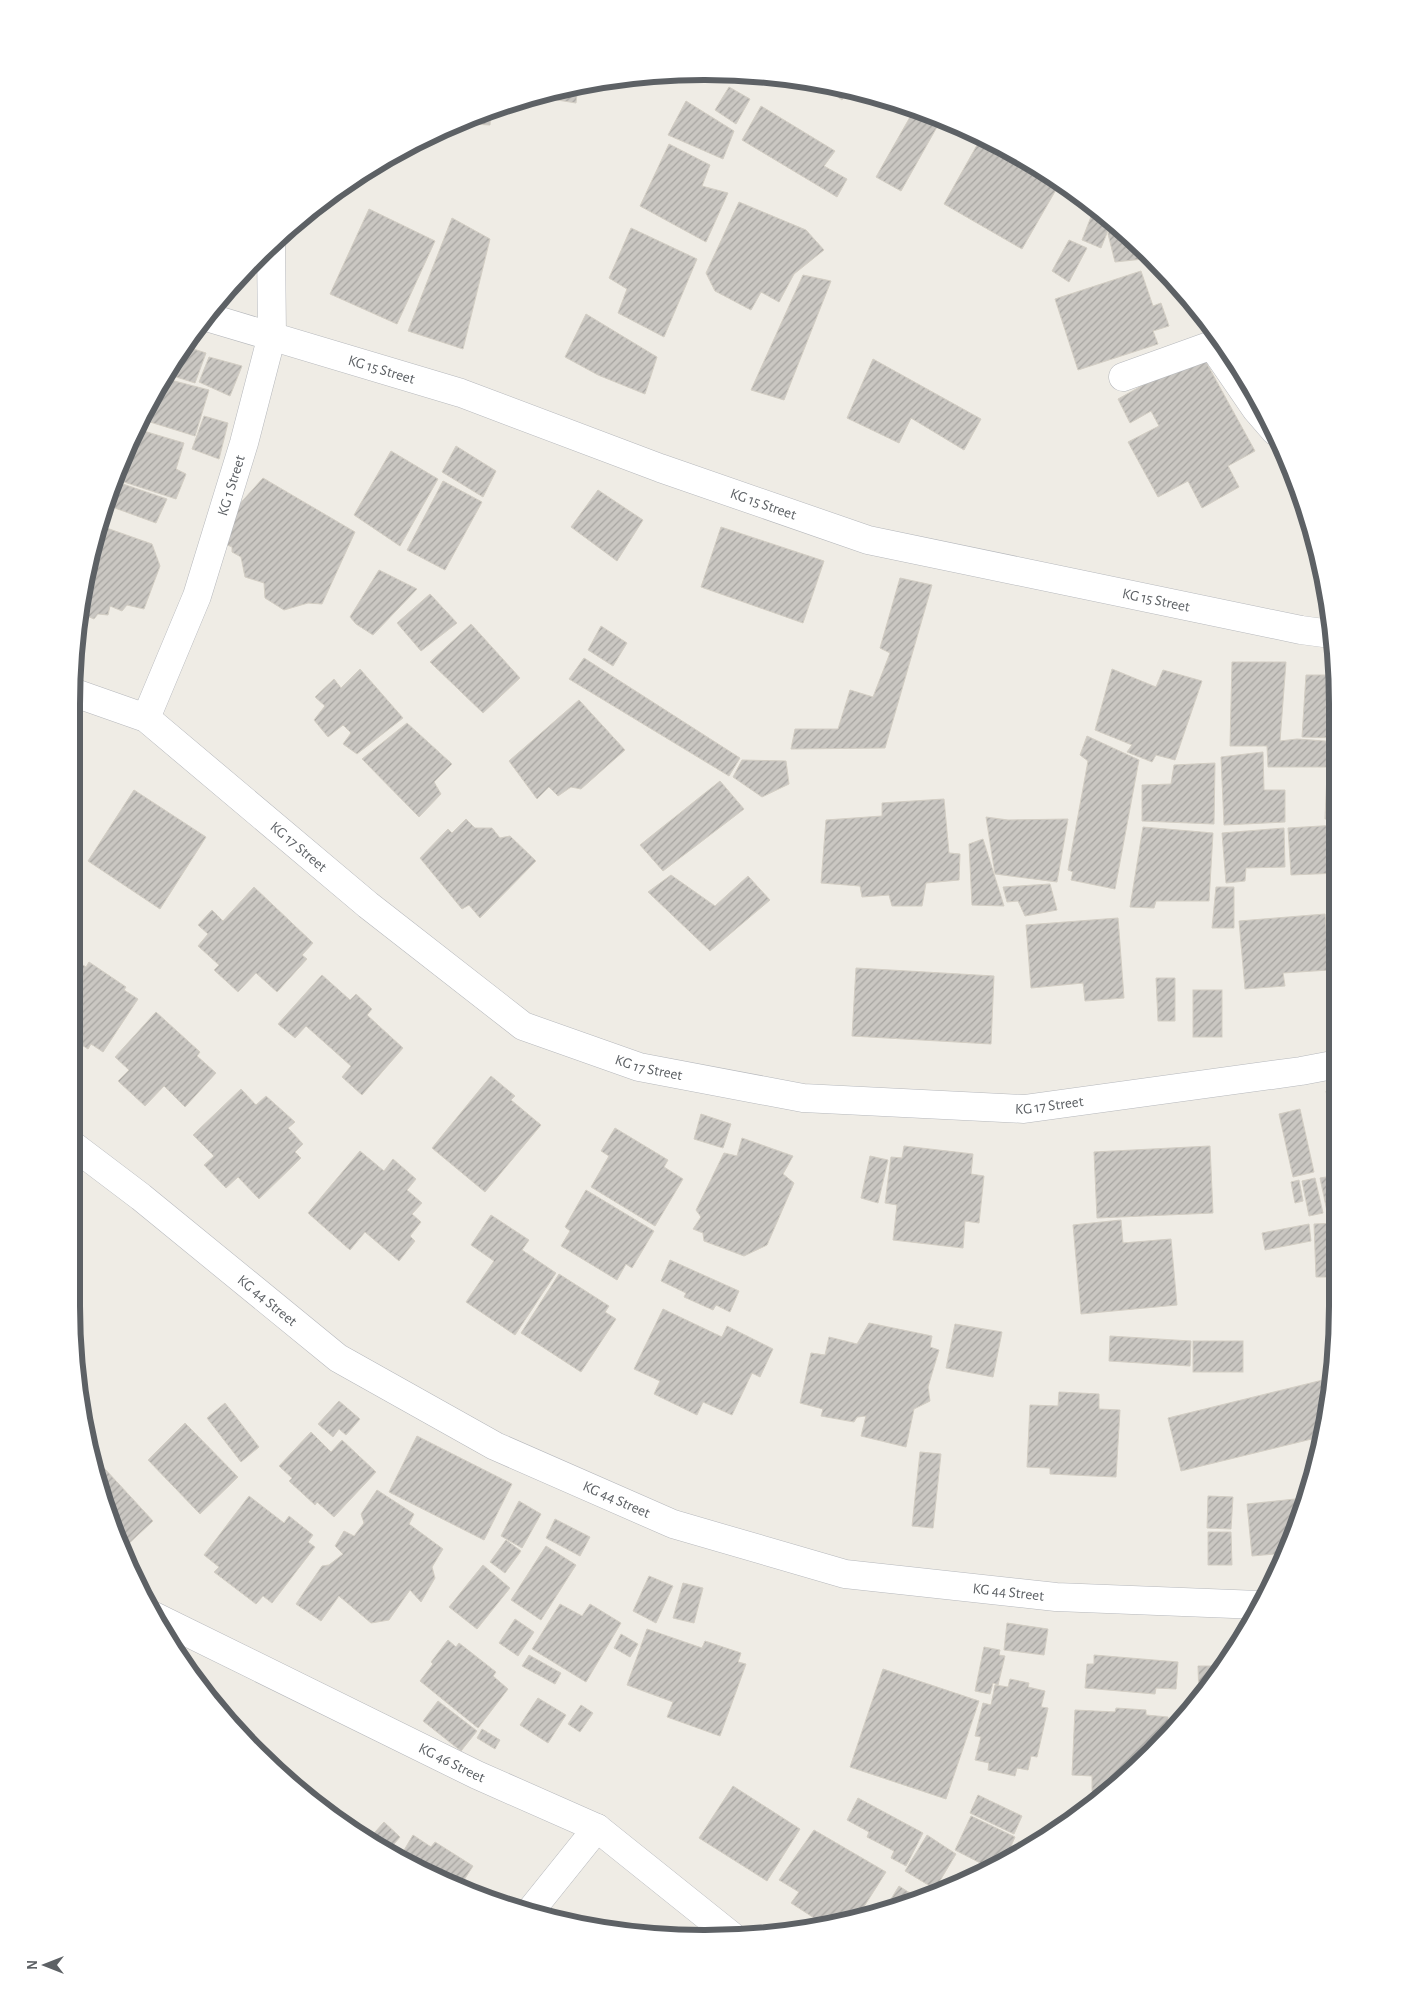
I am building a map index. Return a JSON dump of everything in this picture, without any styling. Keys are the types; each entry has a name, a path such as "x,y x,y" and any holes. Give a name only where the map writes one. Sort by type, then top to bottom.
{"street":[{"name":"KG 1 Street","path":"146,718 196,596 244,443 272,335 271,255"},
{"name":"KG 15 Street","path":"213,319 461,393 660,468 868,540 1301,630 1325,633"},
{"path":"1123,377 1212,345 1248,397"},
{"name":"KG 17 Street","path":"80,695 146,718 368,905 524,1026 639,1067 803,1098 1024,1109 1329,1066"},
{"name":"KG 44 Street","path":"80,1151 141,1197 338,1358 495,1446 673,1524 845,1574 1056,1597 1252,1606"},
{"name":"KG 46 Street","path":"167,1622 476,1775 597,1828 723,1930"},
{"path":"534,1906 597,1828"}],"building":[{"path":"729,87 750,99 736,124 715,110"},
{"path":"577,93 576,103 552,99"},
{"path":"833,94 845,96 842,100"},
{"path":"686,101 734,131 723,159 668,135"},
{"path":"761,106 835,151 824,166 847,179 837,197 742,140"},
{"path":"911,115 938,126 901,191 876,177"},
{"path":"490,118 490,125 476,124"},
{"path":"978,143 1056,189 1022,249 944,204"},
{"path":"669,144 710,165 702,186 728,193 706,242 640,206"},
{"path":"739,202 806,230 824,250 794,274 779,302 761,292 751,310 715,291 706,273"},
{"path":"369,209 435,241 397,324 330,294"},
{"path":"1092,215 1109,229 1101,248 1082,240"},
{"path":"452,218 490,239 463,349 408,331"},
{"path":"631,228 697,259 664,337 618,313 627,289 609,278"},
{"path":"1110,230 1142,259 1115,262 1108,234"},
{"path":"1069,240 1087,248 1069,282 1052,271"},
{"path":"1141,271 1153,306 1161,303 1169,326 1153,331 1158,344 1078,370 1055,299"},
{"path":"803,275 831,281 784,400 751,390"},
{"path":"586,314 657,357 645,394 598,375 565,357"},
{"path":"192,348 206,353 195,383 174,376"},
{"path":"1201,353 1255,451 1228,466 1239,487 1202,508 1188,481 1158,497 1128,442 1159,426 1151,411 1130,423 1118,399"},
{"path":"209,357 242,366 230,396 199,382"},
{"path":"873,359 981,419 964,450 911,418 899,443 847,418"},
{"path":"171,380 209,390 195,436 150,422 153,412"},
{"path":"204,416 228,423 219,459 192,449"},
{"path":"143,431 184,443 176,469 186,474 176,499 122,481"},
{"path":"456,446 496,471 483,497 442,472"},
{"path":"391,451 438,479 400,546 354,515"},
{"path":"263,478 355,532 322,604 308,603 284,610 265,598 264,583 245,577 241,557 232,552 232,547 223,543 236,508"},
{"path":"443,481 482,502 445,570 407,550"},
{"path":"121,483 167,499 156,523 112,507"},
{"path":"598,490 643,520 617,561 571,527"},
{"path":"721,527 824,561 803,623 701,587"},
{"path":"106,528 152,544 160,566 144,609 127,605 122,611 110,606 108,615 98,614 94,619 86,616"},
{"path":"379,570 417,589 373,635 356,624 350,617"},
{"path":"900,578 932,585 885,748 791,749 795,729 838,729 850,690 873,697 890,653 880,648"},
{"path":"430,594 457,623 421,651 397,623"},
{"path":"471,624 520,678 483,713 430,662"},
{"path":"601,626 627,643 613,666 588,650"},
{"path":"584,658 740,758 729,776 569,679"},
{"path":"1232,662 1286,662 1280,741 1297,739 1329,741 1329,767 1268,767 1267,746 1230,746"},
{"path":"360,669 403,718 357,754 343,744 351,733 343,725 328,737 314,720 325,706 315,697 334,679 341,688"},
{"path":"1112,669 1156,687 1163,670 1202,681 1175,760 1156,755 1152,762 1127,752 1132,745 1095,730"},
{"path":"1306,675 1328,675 1329,738 1302,737"},
{"path":"579,700 625,750 581,789 571,787 558,796 549,787 537,799 509,761"},
{"path":"407,723 452,764 434,782 441,794 419,817 362,759"},
{"path":"1087,736 1139,760 1115,889 1071,880 1073,872 1068,870 1088,761 1080,755"},
{"path":"1263,752 1264,790 1285,790 1285,822 1224,825 1221,757"},
{"path":"742,760 786,761 789,784 762,797 733,777"},
{"path":"1215,763 1214,824 1142,821 1142,785 1171,784 1174,765"},
{"path":"1327,773 1329,773 1329,819 1325,819"},
{"path":"720,781 744,809 663,871 640,845"},
{"path":"134,790 206,837 160,909 88,861"},
{"path":"944,799 949,853 960,854 959,880 926,883 922,906 892,906 889,895 862,897 860,886 821,883 826,820 882,816 882,803"},
{"path":"986,817 1008,820 1068,819 1057,882 995,874"},
{"path":"466,819 475,828 492,828 500,838 510,836 536,861 480,918 469,905 462,909 420,858 448,829 452,833"},
{"path":"1329,826 1329,873 1291,875 1288,828"},
{"path":"1143,827 1213,833 1209,901 1156,901 1154,908 1130,907"},
{"path":"1284,828 1285,867 1246,868 1245,881 1226,883 1222,833"},
{"path":"983,839 1004,906 972,905 969,844"},
{"path":"671,875 715,906 748,876 770,900 710,951 648,892"},
{"path":"1050,884 1057,910 1025,916 1018,901 1007,902 1003,887"},
{"path":"254,887 313,943 302,955 307,959 277,992 256,973 238,992 214,970 219,965 198,946 208,934 198,925 212,910 223,921"},
{"path":"1216,887 1234,887 1234,928 1212,928"},
{"path":"1325,914 1329,970 1283,973 1285,986 1245,989 1239,921"},
{"path":"1118,918 1124,998 1085,1001 1083,983 1031,988 1026,925"},
{"path":"89,962 126,987 124,990 138,999 103,1052 91,1044 88,1049 80,1044 80,963 86,967"},
{"path":"856,968 994,976 991,1044 852,1036"},
{"path":"322,975 350,1000 356,994 372,1009 367,1015 403,1048 362,1095 342,1077 351,1066 306,1026 295,1038 278,1024"},
{"path":"1156,978 1175,978 1175,1021 1158,1021"},
{"path":"1193,990 1222,990 1222,1037 1193,1037"},
{"path":"156,1012 200,1052 197,1056 216,1073 185,1107 164,1086 145,1106 118,1081 129,1070 115,1057"},
{"path":"491,1076 515,1096 511,1100 541,1125 485,1192 432,1148"},
{"path":"241,1089 256,1105 266,1096 295,1122 288,1128 303,1144 295,1152 301,1158 259,1199 238,1177 226,1188 204,1165 214,1156 193,1135"},
{"path":"1326,1091 1329,1091 1329,1107"},
{"path":"1300,1109 1314,1172 1293,1177 1279,1114"},
{"path":"701,1114 731,1124 723,1148 694,1139"},
{"path":"615,1128 668,1160 664,1167 683,1179 655,1226 591,1187 609,1156 601,1151"},
{"path":"742,1138 793,1156 783,1174 794,1183 767,1245 744,1256 704,1241 703,1233 693,1229 701,1217 696,1210 724,1153 737,1156"},
{"path":"904,1146 973,1154 971,1174 984,1176 979,1223 965,1221 963,1248 893,1240 897,1205 885,1203 891,1157 902,1158"},
{"path":"1210,1146 1213,1213 1097,1218 1094,1152"},
{"path":"360,1151 384,1171 393,1159 416,1179 407,1190 422,1203 412,1214 421,1222 410,1236 415,1241 399,1261 365,1232 350,1250 308,1213"},
{"path":"870,1156 888,1160 878,1203 861,1198"},
{"path":"1329,1176 1329,1216 1328,1216 1320,1178"},
{"path":"1315,1178 1323,1213 1309,1216 1302,1181"},
{"path":"1299,1180 1303,1201 1295,1203 1291,1182"},
{"path":"586,1190 654,1231 632,1268 626,1264 617,1280 561,1246 570,1231 565,1227"},
{"path":"491,1215 529,1240 522,1250 556,1273 515,1335 466,1302 494,1261 471,1245"},
{"path":"1121,1220 1123,1243 1171,1239 1177,1305 1081,1314 1073,1225"},
{"path":"1329,1223 1329,1277 1316,1277 1314,1224"},
{"path":"1309,1224 1311,1241 1265,1250 1262,1233"},
{"path":"670,1260 739,1291 730,1312 716,1305 713,1310 684,1297 686,1293 661,1281"},
{"path":"559,1274 609,1306 605,1312 616,1319 581,1372 521,1333"},
{"path":"663,1309 722,1337 727,1326 773,1349 760,1377 752,1373 732,1415 703,1402 697,1415 654,1394 660,1381 634,1369"},
{"path":"869,1323 932,1336 930,1347 939,1350 928,1387 930,1401 914,1409 906,1447 861,1436 866,1416 857,1417 854,1422 821,1416 823,1409 800,1403 811,1353 825,1355 829,1337 857,1344"},
{"path":"955,1324 1002,1332 993,1377 946,1368"},
{"path":"1110,1336 1191,1341 1190,1366 1109,1361"},
{"path":"1193,1341 1243,1341 1243,1372 1193,1372"},
{"path":"1325,1380 1314,1438 1181,1471 1168,1418"},
{"path":"1059,1392 1099,1394 1099,1409 1120,1410 1116,1477 1050,1474 1050,1468 1027,1467 1030,1405 1058,1406"},
{"path":"339,1401 360,1419 346,1435 339,1429 333,1437 318,1424"},
{"path":"225,1403 259,1447 241,1462 207,1418"},
{"path":"185,1423 238,1477 200,1514 148,1460"},
{"path":"311,1432 331,1452 342,1440 376,1472 334,1517 317,1502 315,1505 289,1481 292,1478 279,1466"},
{"path":"417,1436 512,1484 484,1540 389,1492"},
{"path":"920,1452 941,1454 933,1528 912,1526"},
{"path":"100,1464 153,1521 128,1544 113,1506"},
{"path":"377,1490 414,1514 409,1524 443,1549 432,1567 435,1578 421,1602 410,1590 389,1620 371,1623 339,1596 321,1621 296,1604 322,1566 329,1565 343,1554 335,1546 344,1531 354,1536 364,1523 361,1514"},
{"path":"249,1496 284,1523 289,1516 313,1535 308,1542 315,1547 272,1603 263,1596 256,1604 214,1572 219,1567 204,1555"},
{"path":"1208,1496 1233,1497 1231,1529 1207,1528"},
{"path":"1298,1499 1277,1554 1252,1556 1247,1504"},
{"path":"519,1501 541,1514 522,1548 501,1536"},
{"path":"555,1519 590,1537 580,1556 546,1538"},
{"path":"1208,1532 1231,1532 1232,1565 1208,1565"},
{"path":"506,1540 521,1551 505,1573 490,1562"},
{"path":"546,1546 576,1565 541,1620 511,1600"},
{"path":"483,1565 510,1588 477,1629 449,1607"},
{"path":"649,1576 673,1586 656,1623 633,1611"},
{"path":"683,1583 703,1588 694,1623 673,1618"},
{"path":"560,1604 582,1616 590,1604 621,1623 586,1682 532,1649"},
{"path":"515,1619 534,1632 518,1656 499,1643"},
{"path":"1007,1623 1048,1629 1044,1655 1004,1650"},
{"path":"647,1629 702,1648 705,1641 741,1653 738,1662 746,1664 720,1736 667,1717 673,1702 627,1685"},
{"path":"621,1634 638,1644 630,1657 614,1648"},
{"path":"448,1640 456,1647 459,1643 496,1672 493,1676 508,1689 478,1728 420,1681 433,1664 431,1662"},
{"path":"984,1647 1000,1650 999,1655 1005,1656 998,1685 993,1683 990,1694 975,1691"},
{"path":"529,1655 561,1673 555,1684 522,1666"},
{"path":"1094,1655 1178,1662 1176,1689 1156,1688 1155,1694 1085,1688 1087,1664 1094,1664"},
{"path":"1198,1666 1214,1666 1200,1686 1199,1688"},
{"path":"883,1669 979,1701 946,1799 850,1767"},
{"path":"1010,1679 1029,1683 1028,1687 1045,1691 1041,1707 1048,1708 1037,1757 1031,1756 1028,1770 1017,1768 1015,1776 988,1770 989,1763 975,1760 981,1737 975,1736 983,1703 991,1705 995,1685 1008,1687"},
{"path":"538,1698 566,1715 548,1743 520,1725"},
{"path":"438,1701 477,1731 461,1751 423,1721"},
{"path":"581,1705 593,1713 580,1732 568,1724"},
{"path":"1116,1708 1146,1710 1146,1715 1168,1717 1168,1723 1116,1775 1097,1791 1092,1791 1092,1776 1072,1775 1075,1710 1115,1712"},
{"path":"482,1729 500,1740 495,1749 477,1738"},
{"path":"733,1786 800,1829 767,1881 699,1838"},
{"path":"978,1795 1022,1816 1014,1834 970,1813"},
{"path":"858,1798 923,1833 906,1866 891,1858 894,1851 867,1837 869,1832 847,1820"},
{"path":"971,1816 1015,1837 1009,1850 983,1865 955,1850"},
{"path":"384,1822 400,1837 392,1846 373,1834"},
{"path":"814,1830 886,1872 862,1910 840,1915 837,1913 835,1916 817,1920 791,1903 799,1892 779,1880"},
{"path":"413,1835 431,1847 435,1842 473,1866 464,1880 468,1883 428,1866 403,1852"},
{"path":"927,1835 956,1854 938,1884 931,1887 905,1871"},
{"path":"899,1886 912,1894 905,1897 889,1902"}]}
